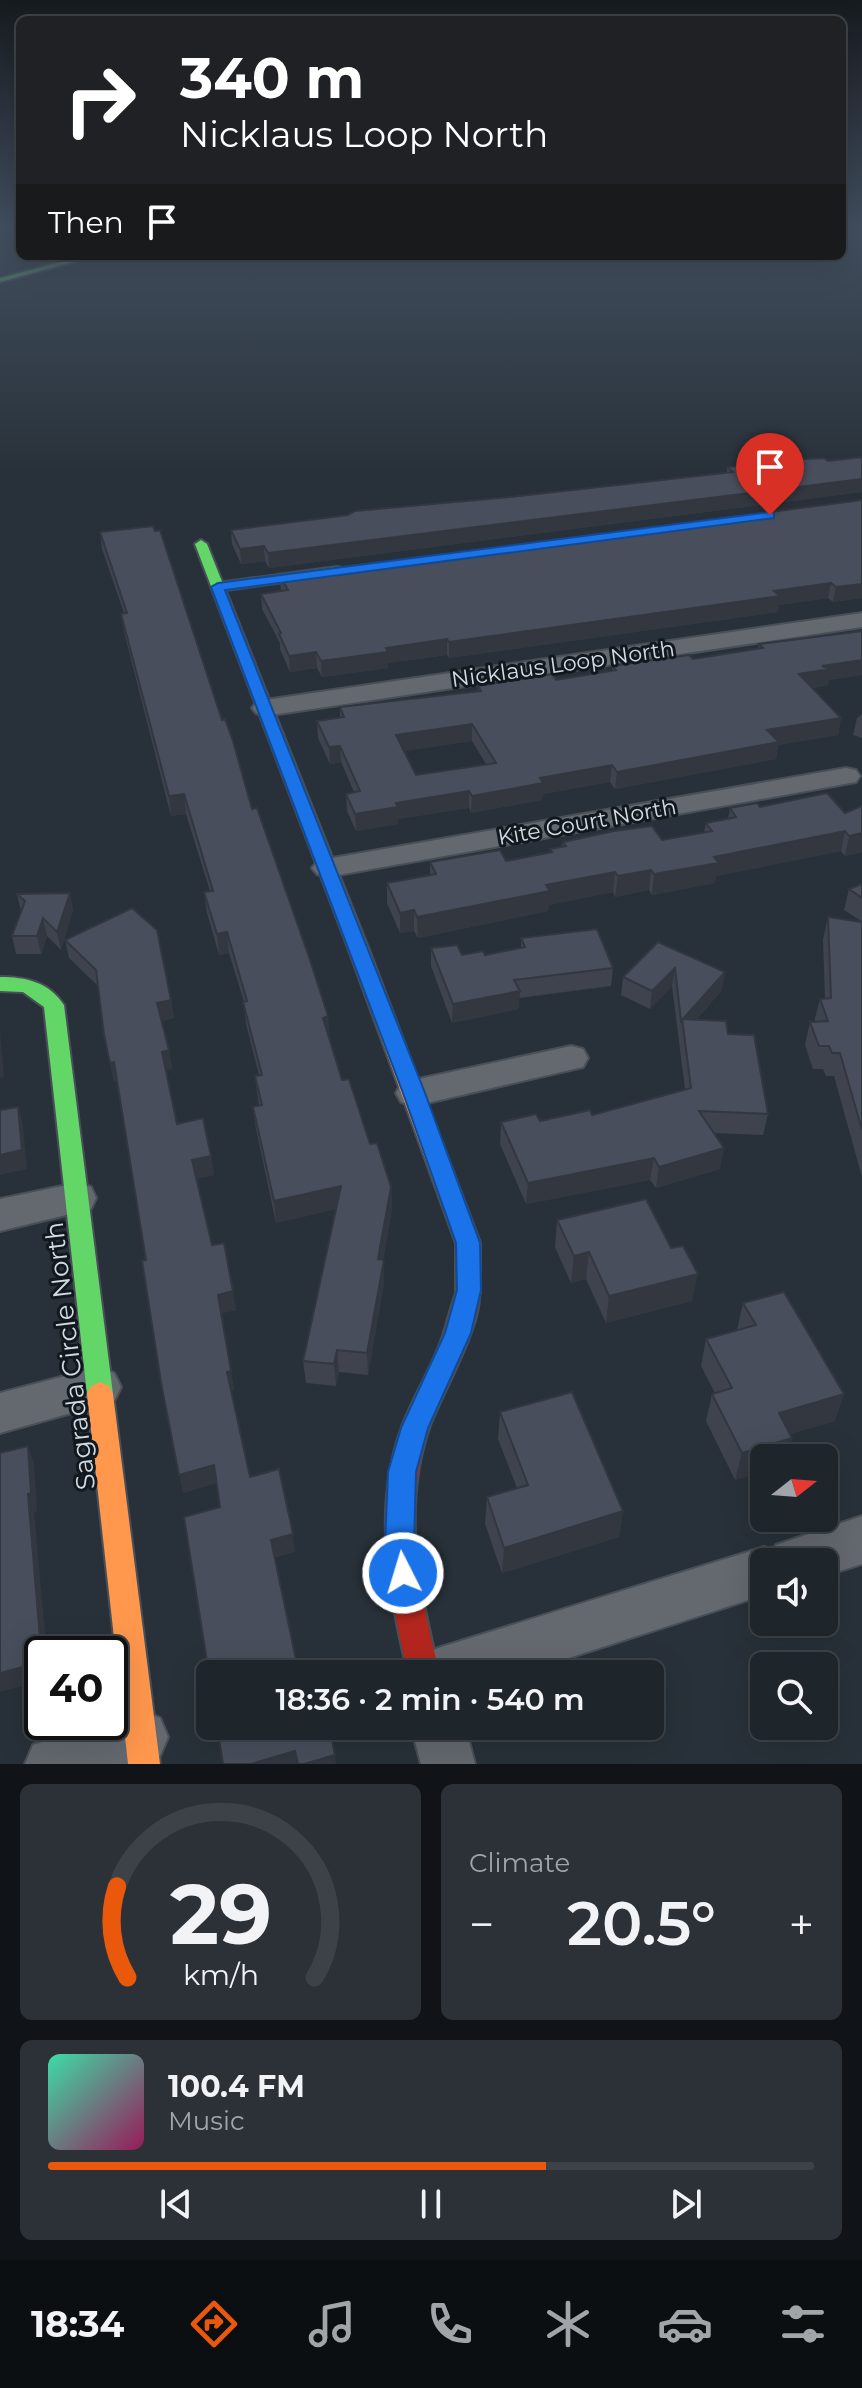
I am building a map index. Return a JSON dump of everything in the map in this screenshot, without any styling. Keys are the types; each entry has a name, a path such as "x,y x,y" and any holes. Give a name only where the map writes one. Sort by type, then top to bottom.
{"street":[{"path":"201,544 414,1093 468,1243 469,1290 458,1333 415,1428 402,1472 399,1545 406,1602 420,1660"},
{"path":"218,587 359,568"},
{"name":"Nicklaus Loop North","path":"265,708 862,620"},
{"name":"Kite Court North","path":"327,868 846,776"},
{"name":"Sagrada Circle North","path":"0,984 35,986 46,993 54,1005 142,1750"},
{"path":"414,1093 571,1058"},
{"path":"0,1215 77,1198"},
{"path":"0,1413 99,1387"},
{"path":"837,1548 862,1540"},
{"path":"482,1660 750,1575"},
{"path":"442,1740 448,1764"},
{"path":"52,1764 142,1750"}],"building":[{"path":"862,457 862,479 268,553 264,546 240,549 231,530 348,515 355,511 733,472 727,467 788,460 824,458 828,461"},
{"path":"862,500 862,584 836,587 831,583 774,591 780,596 449,642 447,639 386,648 388,652 321,661 316,652 289,656 261,594 288,590 280,576"},
{"path":"153,526 155,531 160,530 222,720 225,719 233,741 252,809 257,808 310,960 328,1016 323,1018 342,1080 349,1079 370,1144 377,1143 391,1187 378,1259 384,1260 367,1353 337,1350 334,1364 303,1361 341,1186 274,1201 253,1107 262,1105 255,1076 262,1075 243,1002 247,1001 227,932 217,934 204,892 213,891 184,794 169,796 121,614 127,613 100,532"},
{"path":"862,631 862,660 822,666 831,669 799,674 841,718 767,730 779,742 617,772 612,765 540,778 543,783 472,796 469,791 396,803 398,807 355,814 346,794 360,791 340,746 329,747 317,721 344,717 340,707 481,691 478,686 552,674 556,680 616,670 612,666 689,655 693,659 763,648 759,644","holes":["472,724 496,763 416,775 396,735"]},
{"path":"827,793 845,813 862,806 862,833 849,836 845,831 714,857 719,863 654,874 651,870 618,876 615,872 546,885 550,891 417,917 414,910 400,913 387,883 436,874 430,862 500,850 506,861 552,852 550,849 566,846 563,842 614,831 652,826 662,840 712,831 706,823 736,817 730,808 757,803 760,807"},
{"path":"862,884 862,898 849,889"},
{"path":"70,893 57,932 43,918 37,936 12,936 25,901 17,894"},
{"path":"132,908 157,930 171,1000 157,1003 169,1050 162,1052 177,1124 203,1118 211,1156 192,1160 212,1245 224,1243 233,1291 218,1295 231,1371 227,1372 250,1477 279,1469 293,1534 271,1540 296,1660 207,1660 184,1517 220,1507 214,1465 179,1475 142,1261 146,1260 114,1062 110,1063 104,1035 96,970 65,940"},
{"path":"828,917 862,922 862,1130 840,1053 832,1053 829,1046 819,1046 810,1022 828,1021 820,999 831,998"},
{"path":"597,929 613,968 514,980 520,991 453,1004 431,948 457,945 462,955 483,951 485,955 525,947 521,938"},
{"path":"658,942 725,972 681,1021 675,968 652,991 623,977"},
{"path":"682,1019 726,1021 728,1034 754,1035 768,1114 699,1111 724,1148 659,1167 654,1158 528,1183 501,1122 536,1114 540,1121 590,1110 592,1115 691,1088"},
{"path":"18,1107 22,1150 0,1155 0,1110"},
{"path":"646,1199 671,1248 683,1246 698,1274 609,1296 589,1252 574,1256 557,1220"},
{"path":"784,1292 844,1394 779,1413 792,1438 772,1444 750,1444 750,1451 742,1453 712,1394 732,1388 706,1339 756,1325 743,1303"},
{"path":"572,1392 623,1511 504,1548 487,1497 528,1485 500,1412"},
{"path":"28,1446 31,1493 28,1494 40,1636 24,1636 24,1667 0,1673 0,1453"},
{"path":"219,1740 332,1740 335,1755 298,1764 295,1751 251,1764 223,1764"}],"traffic: fast":[{"path":"201,544 359,950"},
{"path":"0,984 30,987 54,1005 100,1394"}],"traffic: slow":[{"path":"218,587 337,571"},
{"path":"359,950 468,1243 468,1293"},
{"path":"100,1394 144,1764"}],"traffic: jam":[{"path":"421,1660 404,1582 399,1521 401,1490 415,1429 457,1334 468,1293"}],"route":[{"path":"403,1573 399,1545 402,1472 415,1428 458,1333 469,1290 468,1243 414,1093 218,587 770,515"}]}
